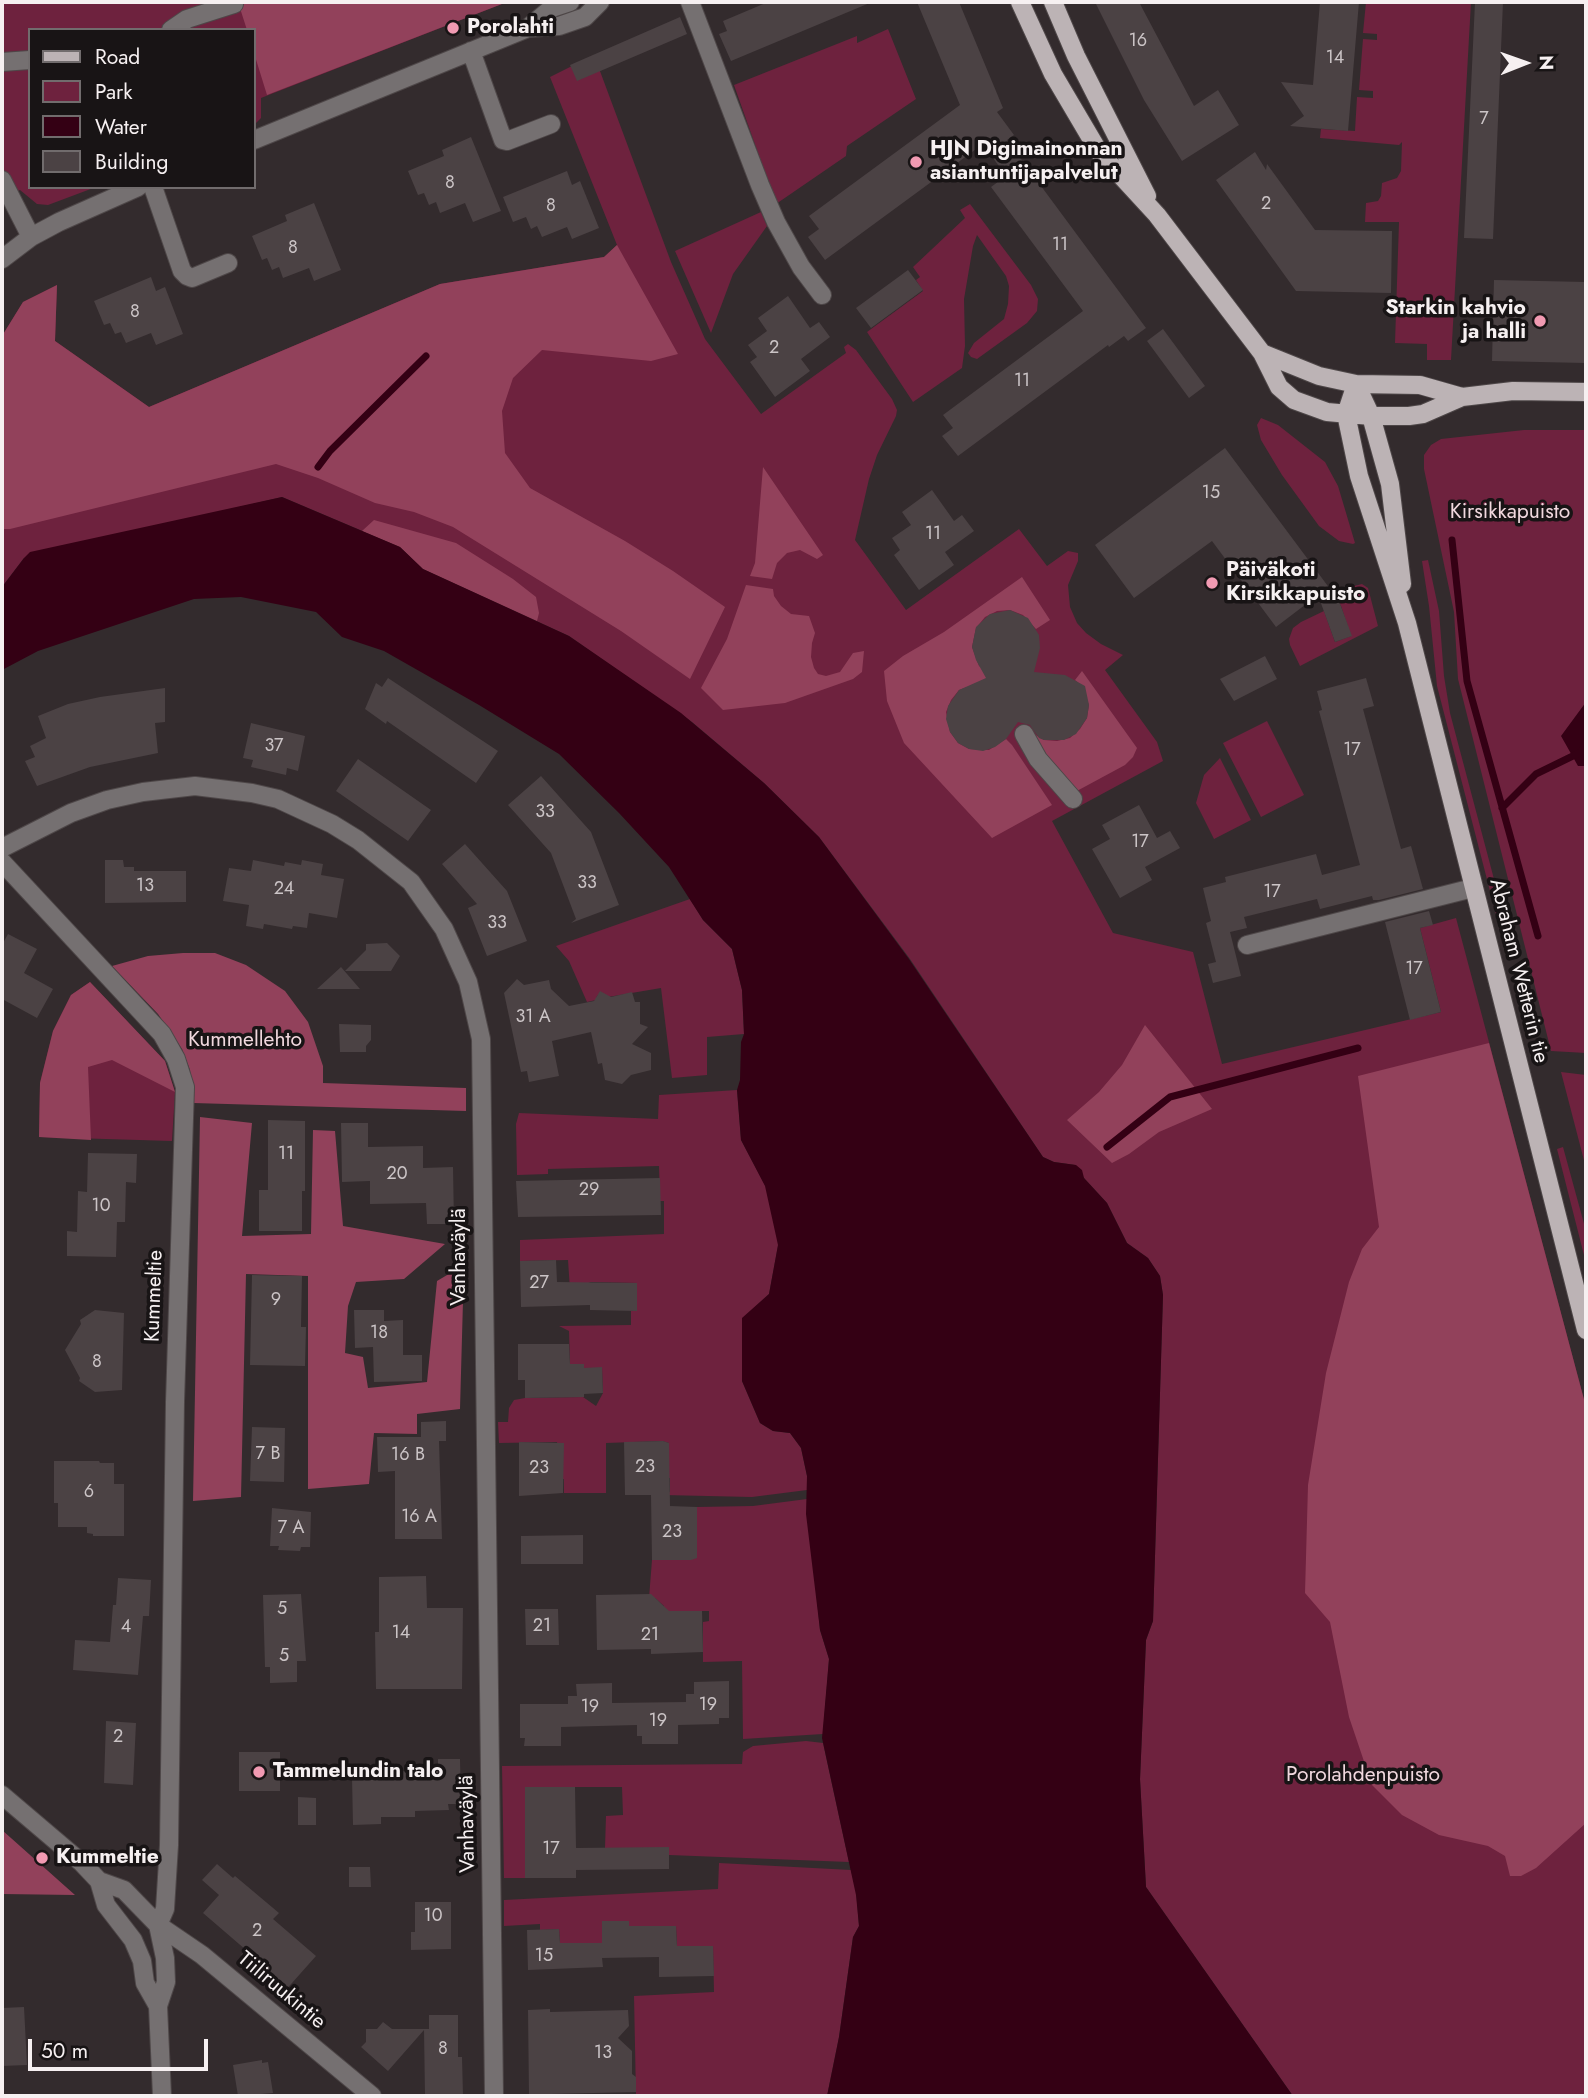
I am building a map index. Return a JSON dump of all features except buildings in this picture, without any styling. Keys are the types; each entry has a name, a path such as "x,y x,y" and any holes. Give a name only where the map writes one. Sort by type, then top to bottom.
{"main road":[{"path":"1020,2 1053,74 1099,152 1157,215 1262,352 1279,387 1294,400 1310,407 1371,416 1423,414 1462,397 1513,391 1586,392"},
{"path":"1053,2 1076,56 1157,215"},
{"path":"1262,352 1319,376 1356,384 1420,385 1462,397"},
{"path":"1346,414 1356,384"},
{"name":"Abraham Wetterin tie","path":"1356,384 1371,416 1390,484 1407,622"},
{"name":"Abraham Wetterin tie","path":"1346,414 1359,476 1407,622 1586,1330"}],"street":[{"path":"256,139 528,28 552,8 570,2"},
{"path":"528,28 559,26 584,17 600,2"},
{"path":"690,2 776,222 801,267 822,295"},
{"path":"174,28 187,19 234,4"},
{"path":"471,51 503,140 508,141 551,124"},
{"path":"2,62 28,60"},
{"path":"2,180 31,237"},
{"path":"2,259 31,237 84,209 133,189"},
{"path":"154,189 182,271 187,276 192,278 228,263"},
{"path":"1024,734 1038,759 1073,799"},
{"name":"Vanhaväylä","path":"2,848 71,813 107,800 143,792 195,786 278,799 332,824 358,840 411,882 444,929 468,982 481,1039 494,2096"},
{"name":"Kummeltie","path":"2,862 162,1034 176,1059 185,1087 175,1402 169,1845 164,1909 158,1925"},
{"path":"1247,945 1473,888"},
{"path":"2,1795 99,1881 106,1905 133,1940 142,1961 145,1983 158,2006"},
{"name":"Tiiliruukintie","path":"99,1881 124,1890 158,1925 202,1955 372,2096"},
{"path":"133,1940 158,1925 165,1958 166,1982 158,2006 162,2096"}],"green space":[{"path":"2,2 507,2 261,98 261,118 256,123 256,28 28,28 28,189 91,189 48,205 37,204 20,190 2,197"},
{"path":"238,2 507,2 267,95 256,59 256,28 246,28"},
{"path":"1366,2 1471,2 1451,360 1427,360 1427,344 1395,343 1399,222 1365,222 1366,203 1378,201 1382,183 1397,178 1401,171 1402,142 1399,145 1320,138 1321,129 1355,131 1357,97 1373,98 1373,91 1359,90 1363,39 1377,40 1377,34 1363,33"},
{"path":"888,29 916,99 847,146 846,156 776,204 734,85 857,36 857,43"},
{"name":"Porolahdenpuisto","path":"594,55 671,262 705,339 761,414 846,353 844,347 848,344 856,350 892,399 897,410 896,416 877,455 869,479 855,540 906,610 1019,529 1047,566 1068,551 1078,553 1078,561 1068,585 1070,607 1077,623 1086,633 1123,655 1105,670 1157,742 1163,761 1052,821 1113,933 1193,952 1222,1064 1441,1012 1420,928 1456,918 1586,1407 1586,2096 1293,2096 1146,1887 1140,1779 1146,1640 1153,1621 1163,1295 1160,1276 1148,1258 1127,1243 1107,1203 1075,1165 1054,1162 1043,1157 910,959 819,837 764,783 692,722 569,636 423,569 400,547 282,497 24,558 2,587 2,336 23,302 57,285 55,341 149,407 440,284 604,257 617,245 550,77"},
{"path":"970,204 1031,285 1038,299 1037,311 1027,323 977,359 971,357 968,353 974,343 1004,319 1009,286 1006,276 977,235 964,299 965,346 962,368 913,402 867,332 923,291 916,280 920,277 913,267 965,218 960,210"},
{"path":"761,212 767,226 733,274 711,333 675,251"},
{"path":"617,245 678,354 651,361 542,350 513,378 502,411 505,453 530,488 625,541 725,607 690,679 621,631 453,527 414,512 375,503 318,478 276,464 2,529 2,336 23,302 57,285 55,341 149,407 440,284 604,257"},
{"path":"1261,418 1278,425 1325,462 1338,486 1355,543 1339,541 1319,526 1282,475 1261,440 1257,425"},
{"name":"Kirsikkapuisto","path":"1524,430 1586,430 1586,1053 1551,1051 1458,679 1454,612 1424,469 1424,455 1431,445 1441,439"},
{"path":"763,467 823,555 817,559 800,550 787,553 777,563 772,579 750,576 755,563"},
{"path":"374,520 456,543 536,597 539,613 537,621 423,569 400,547 362,531"},
{"path":"1428,560 1439,611 1450,713 1512,947 1505,949 1437,686 1422,561"},
{"path":"1022,577 1050,620 1036,629 1023,615 1010,610 997,611 985,617 976,628 972,647 979,666 995,677 959,690 946,712 950,732 958,743 969,749 989,750 1006,739 1052,805 992,838 904,743 887,701 884,671"},
{"path":"1362,584 1368,588 1378,626 1300,666 1290,645 1293,628 1324,611 1335,642 1351,636 1341,606 1335,597 1350,587"},
{"path":"746,585 773,589 781,606 791,614 809,616 815,633 811,657 818,674 826,676 840,672 853,653 864,651 862,672 853,679 785,703 723,710 701,688 727,639"},
{"path":"1082,671 1137,748 1125,765 1075,792 1049,766 1032,733 1044,740 1057,741 1070,738 1080,729 1087,718 1089,705 1082,686 1075,680"},
{"path":"1267,721 1304,795 1261,817 1223,743"},
{"path":"1220,758 1251,820 1214,839 1196,803 1204,775"},
{"path":"690,899 703,920 732,949 742,990 744,1034 707,1037 707,1075 672,1078 661,988 608,997 601,993 596,1000 587,1002 569,961 556,946"},
{"name":"Kummellehto","path":"215,953 246,965 285,991 308,1022 323,1066 323,1083 466,1088 466,1111 193,1103 190,1070 182,1049 158,1014 112,966 148,956"},
{"name":"Kummellehto","path":"90,982 165,1061 175,1092 172,1141 39,1137 40,1083 53,1031 71,995"},
{"name":"Kummellehto","path":"90,982 165,1061 175,1092 112,1060 88,1067 91,1140 39,1137 40,1083 53,1031 71,995"},
{"path":"1145,1025 1212,1109 1159,1132 1112,1163 1067,1120 1099,1092 1122,1065"},
{"path":"1489,1043 1586,1407 1586,1823 1536,1868 1521,1876 1510,1876 1505,1856 1488,1846 1439,1835 1402,1815 1372,1785 1349,1717 1330,1622 1305,1593 1308,1485 1326,1373 1349,1282 1362,1249 1379,1227 1358,1076"},
{"path":"1561,1072 1586,1075 1586,1168"},
{"path":"737,1090 741,1140 765,1185 777,1179 778,1246 769,1294 743,1318 742,1381 760,1423 773,1431 790,1433 801,1448 807,1490 752,1497 663,1495 670,1492 670,1478 666,1478 665,1458 669,1458 669,1443 662,1441 606,1443 606,1493 564,1493 557,1442 499,1443 498,1422 508,1422 509,1408 514,1400 525,1398 583,1397 596,1406 603,1393 602,1368 584,1368 584,1364 570,1364 569,1331 559,1326 631,1325 631,1311 637,1310 637,1283 591,1282 570,1290 568,1260 520,1261 520,1240 664,1234 664,1201 660,1201 659,1166 548,1169 548,1174 517,1175 516,1124 519,1113 658,1119 659,1095"},
{"path":"200,1117 252,1123 242,1236 311,1234 313,1130 335,1131 343,1226 445,1244 404,1279 356,1282 348,1306 345,1353 363,1357 368,1388 427,1382 437,1281 464,1265 460,1409 417,1414 417,1434 374,1433 369,1484 308,1489 308,1276 246,1274 241,1497 193,1501"},
{"path":"1563,1147 1586,1231 1586,1263 1557,1149"},
{"path":"807,1499 820,1630 829,1659 823,1734 743,1739 742,1661 703,1662 703,1622 709,1621 709,1611 664,1611 664,1606 655,1598 649,1598 652,1560 697,1557 697,1543 693,1543 697,1507 753,1506"},
{"path":"806,1741 823,1743 849,1862 669,1855 669,1848 605,1848 606,1816 623,1815 622,1787 525,1787 525,1878 504,1878 502,1766 742,1764 743,1752 753,1746"},
{"path":"2,1830 75,1895 2,1894"},
{"path":"719,1863 851,1870 856,1890 859,1926 853,1937 839,2037 827,2096 636,2096 634,1996 714,1992 713,1946 677,1946 676,1926 629,1926 628,1921 602,1921 602,1943 560,1943 559,1929 540,1930 540,1924 504,1926 504,1900 718,1889"}],"water":[{"path":"282,497 400,547 423,569 569,636 681,713 764,783 819,837 909,959 1043,1157 1054,1162 1076,1165 1082,1170 1084,1178 1107,1203 1127,1243 1148,1258 1160,1276 1163,1295 1153,1621 1146,1640 1140,1779 1146,1887 1293,2096 827,2096 839,2037 853,1937 859,1926 856,1895 822,1738 829,1659 820,1630 806,1514 807,1476 801,1448 790,1433 773,1431 760,1423 742,1381 742,1318 769,1294 778,1245 765,1186 741,1140 737,1090 744,1034 742,990 732,949 703,920 669,867 559,754 384,651 342,637 316,612 241,597 194,599 38,651 2,670 2,587 30,552"},
{"path":"1586,702 1586,766 1578,766 1561,736"}],"waterway":[{"path":"318,467 330,451 426,356"},
{"path":"1452,540 1467,681 1538,936"},
{"path":"1502,808 1536,774 1581,752 1586,743"},
{"path":"1107,1147 1170,1097 1358,1048"}],"place":[{"name":"Porolahti","path":"453,28"},
{"name":"HJN Digimainonnan asiantuntijapalvelut","path":"916,162"},
{"name":"Starkin kahvio ja halli","path":"1540,321"},
{"name":"Päiväkoti Kirsikkapuisto","path":"1212,583"},
{"name":"Tammelundin talo","path":"259,1772"},
{"name":"Kummeltie","path":"42,1858"}]}
